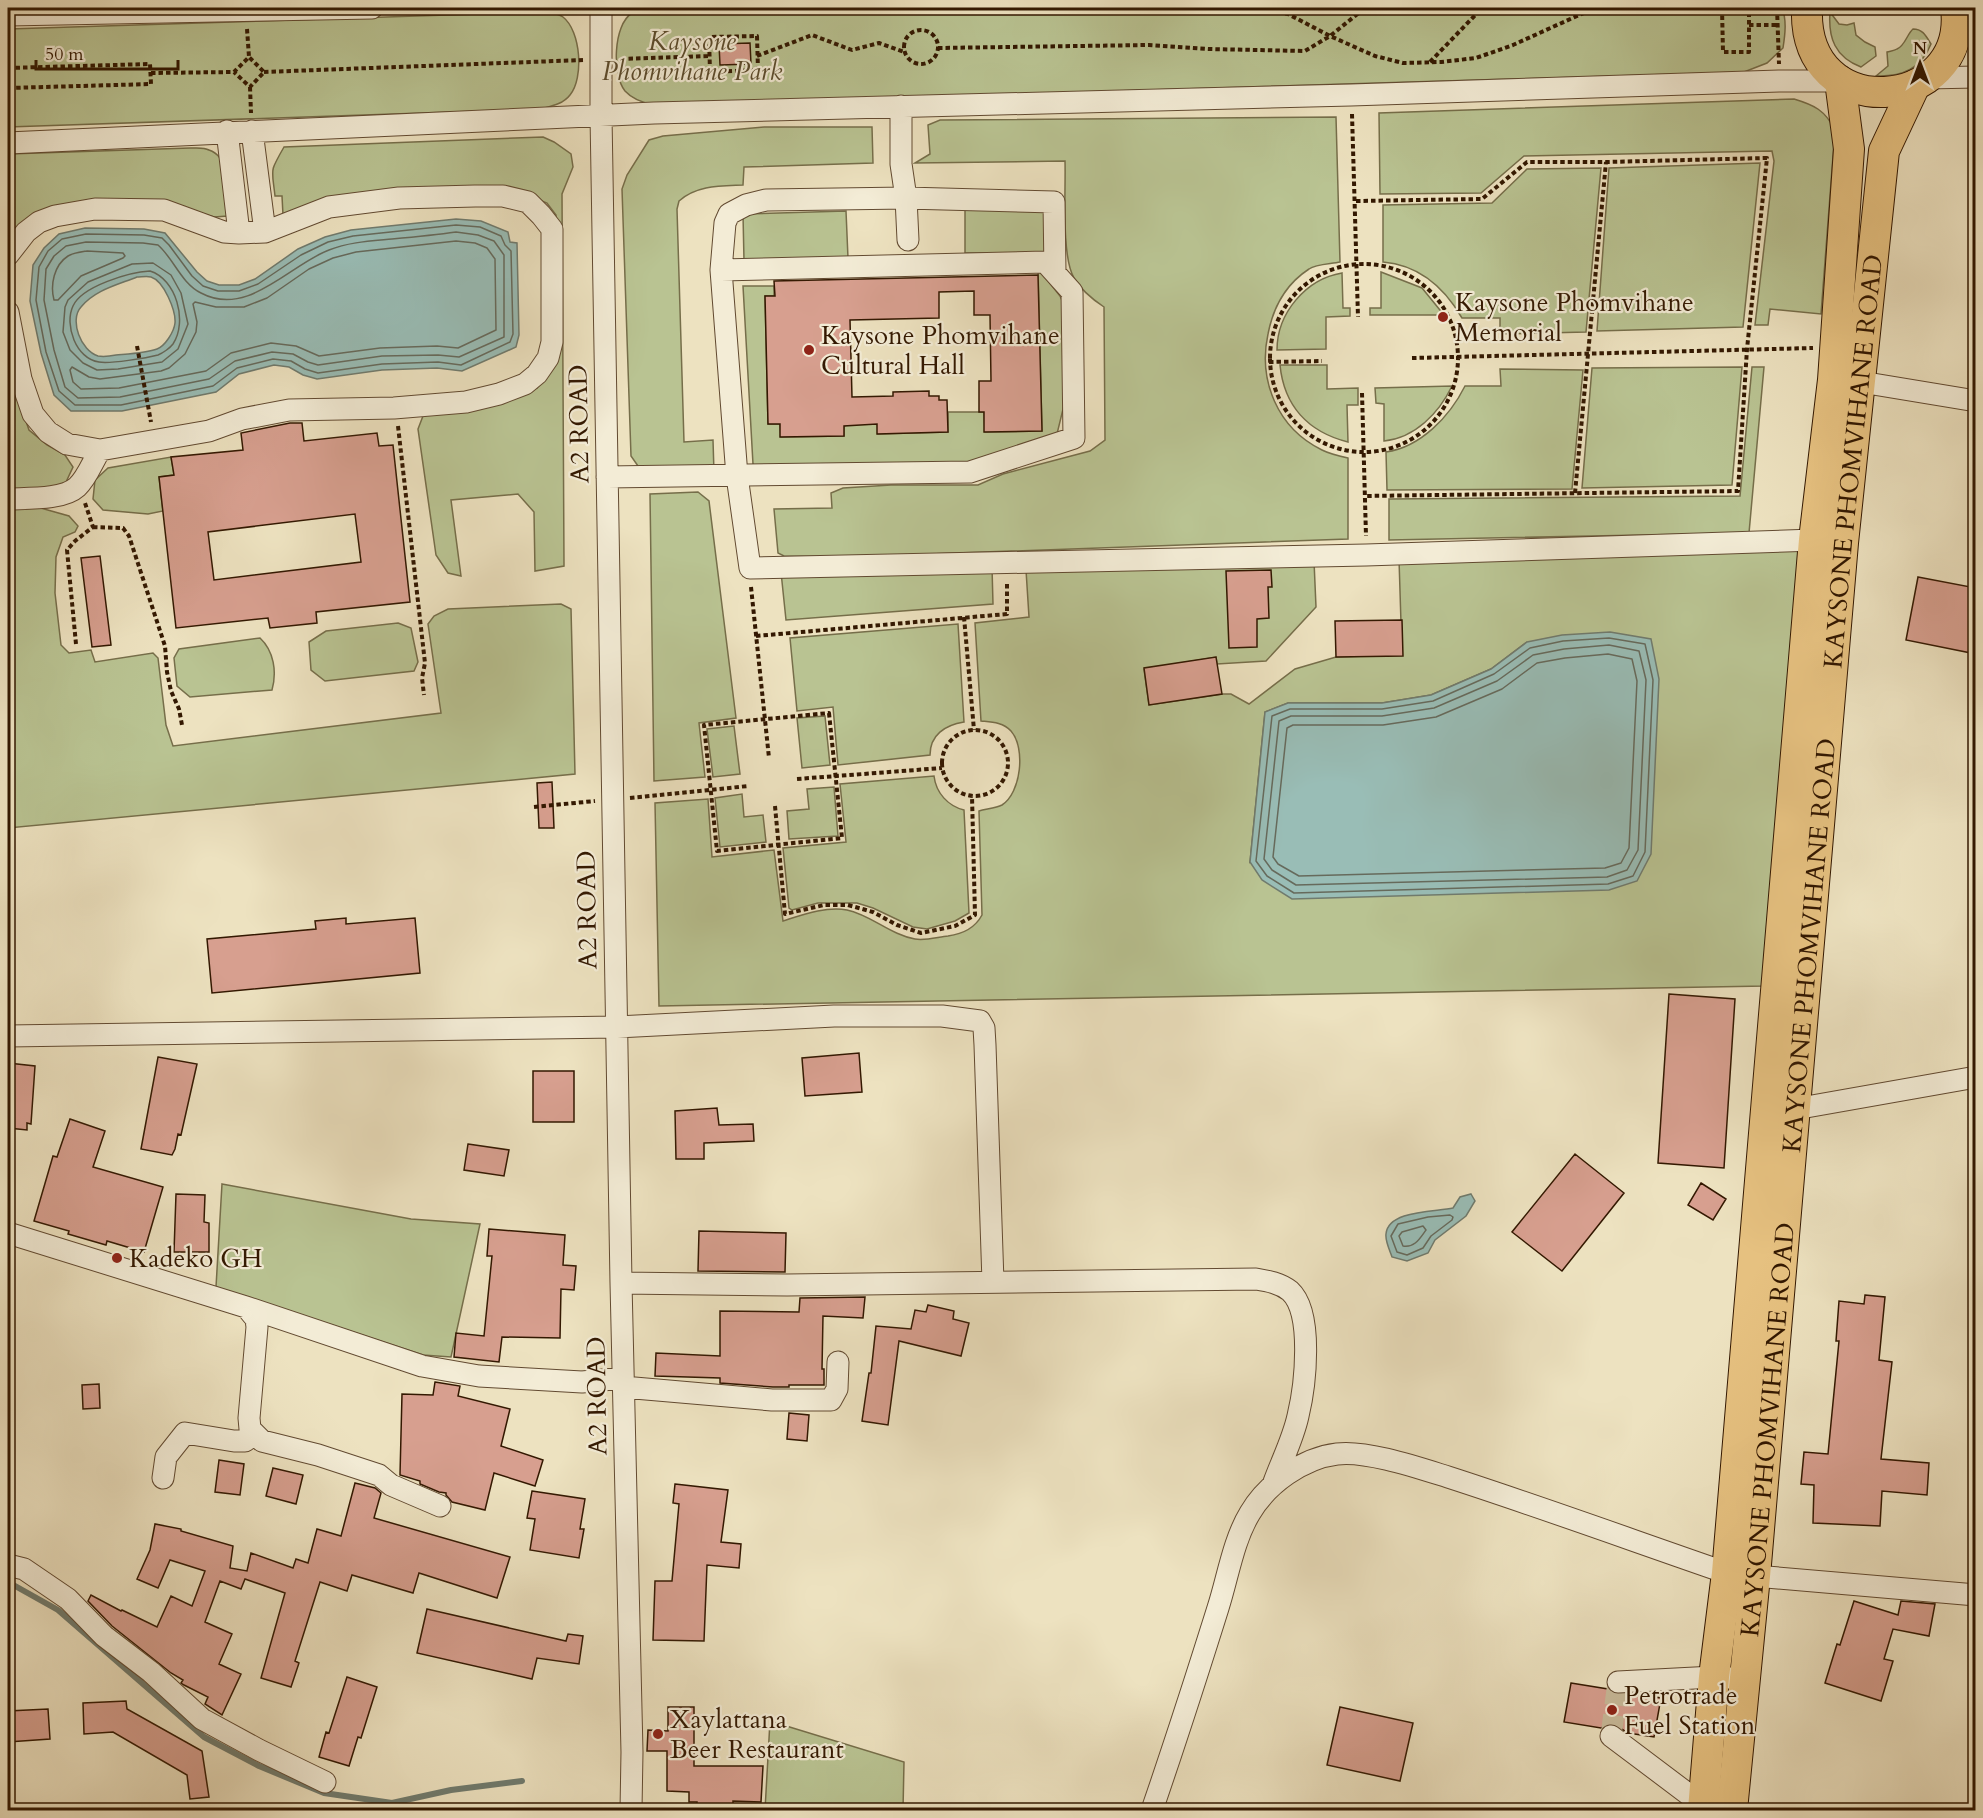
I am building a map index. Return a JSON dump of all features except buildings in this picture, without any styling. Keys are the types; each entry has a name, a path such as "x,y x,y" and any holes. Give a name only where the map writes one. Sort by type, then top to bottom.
{"highway":[{"path":"1807,8 1809,36 1813,50 1826,68 1840,81 1858,89 1877,93 1896,92 1921,82"},
{"name":"KAYSONE PHOMVIHANE ROAD","path":"1713,1809 1745,1679 1741,1575 1814,540 1884,151 1921,82 1946,57 1956,30 1956,8"},
{"name":"KAYSONE PHOMVIHANE ROAD","path":"1713,1809 1714,1677 1741,1575 1795,1109 1843,543 1861,382 1849,349 1849,149 1840,81"}],"street":[{"path":"8,15 45,11 372,8"},
{"name":"A2 ROAD","path":"601,8 612,800 632,1752 631,1810"},
{"path":"1921,82 1976,77"},
{"path":"8,142 654,112 1351,96 1779,81 1840,81"},
{"path":"901,106 901,164 906,198 908,240"},
{"path":"252,130 265,232"},
{"path":"227,131 239,233"},
{"path":"8,255 26,232 39,222 55,216 95,209 164,210 224,232 239,233 265,232 329,207 399,198 503,196 528,202 542,215 552,229 552,342 548,358 537,374 525,384 499,394 466,402 394,408 290,410 242,419 209,431 100,450 67,444 48,432 33,414 21,380 8,312"},
{"path":"1055,273 1054,201 906,198 766,200 746,205 729,214 725,223 721,270 737,476 750,568 1366,555 1814,540"},
{"path":"607,477 970,472 1074,438 1072,292 1045,262 721,270"},
{"path":"1861,382 1976,401"},
{"path":"8,499 60,495 71,491 79,485 100,450"},
{"path":"8,1036 617,1027 834,1016 942,1016 980,1021 984,1028 985,1045 993,1282"},
{"path":"1795,1109 1976,1077"},
{"path":"8,1233 246,1307 422,1366 479,1376 582,1383 623,1383 772,1400 831,1400 837,1389 838,1362"},
{"path":"621,1283 787,1285 1256,1279 1280,1284 1292,1293 1304,1316 1302,1396 1298,1419 1274,1482 1250,1512 1241,1530 1152,1810"},
{"path":"246,1307 256,1319 257,1327 249,1418 253,1435 261,1441 318,1455 379,1475 392,1485 440,1506"},
{"path":"163,1478 166,1457 185,1433 234,1442 245,1442 253,1435"},
{"path":"1274,1482 1321,1458 1338,1454 1362,1455 1484,1489 1741,1575 1976,1595"},
{"path":"8,1565 24,1569 68,1599 104,1636 151,1672 202,1719 325,1782"},
{"path":"1618,1682 1714,1677 1745,1679"},
{"path":"1611,1736 1713,1809"}],"path":[{"path":"1248,8 1288,14 1375,56 1403,63 1476,58 1513,45 1588,11 1603,8 1704,8"},
{"path":"938,48 1149,45 1209,50 1305,51 1330,36 1365,8"},
{"path":"1430,62 1482,8"},
{"path":"1722,8 1723,52 1749,52 1749,8"},
{"path":"1777,8 1779,81"},
{"path":"235,10 249,57 264,72"},
{"path":"1749,26 1778,25"},
{"path":"925,30 935,37 938,48 933,59 922,64 912,62 904,52 903,43 909,34 925,30"},
{"path":"758,56 812,35 852,50 879,44 904,52"},
{"path":"757,36 758,56 758,70 710,72 709,38 757,36"},
{"path":"250,87 264,72 710,56"},
{"path":"234,72 249,57"},
{"path":"8,68 150,64 151,73 151,84 8,88"},
{"path":"151,73 234,72 250,87 252,130"},
{"path":"1351,96 1358,317"},
{"path":"1356,201 1482,199 1527,162 1767,158 1747,349 1738,491 1365,496"},
{"path":"1575,493 1606,162"},
{"path":"1357,264 1383,266 1407,274 1428,289 1444,308 1455,332 1459,357 1456,382 1447,405 1431,425 1411,440 1388,450 1363,453 1339,450 1317,441 1298,426 1283,408 1273,386 1269,362 1272,333 1284,307 1303,285 1329,270 1357,264"},
{"path":"137,346 151,419"},
{"path":"1412,358 1747,349 1849,349"},
{"path":"1269,362 1322,361"},
{"path":"1362,393 1366,555"},
{"path":"394,408 400,438 425,663 422,678 424,695"},
{"path":"79,485 93,527"},
{"path":"76,644 67,550 93,527 123,528 129,536 165,646 166,672 182,725"},
{"path":"756,636 1007,614 1006,562"},
{"path":"750,568 769,758"},
{"path":"964,617 974,730"},
{"path":"829,713 835,776 842,838 717,851 704,725 829,713"},
{"path":"974,730 994,736 1007,753 1008,764 1001,784 993,791 983,795 972,796 961,793 952,787 942,768 946,747 953,738 974,730"},
{"path":"797,779 942,768"},
{"path":"534,807 748,786"},
{"path":"775,806 785,914 824,905 848,905 873,912 897,925 921,933 955,926 975,915 972,796"}],"green space":[{"name":"Kaysone Phomvihane Park","path":"693,8 1782,8 1785,28 1783,48 1767,63 1744,72 654,105 632,97 621,84 616,62 618,39 626,19 638,10"},
{"name":"Kaysone Phomvihane Park","path":"545,12 563,17 569,24 577,43 579,67 570,95 561,103 541,109 8,127 8,29"},
{"path":"1830,12 1839,24 1854,23 1856,35 1875,47 1876,56 1861,67 1845,58 1835,46 1832,38"},
{"path":"1913,29 1922,32 1931,44 1922,60 1902,73 1876,76 1888,66 1887,52 1900,47"},
{"path":"1794,99 1818,109 1835,130 1821,314 1770,309 1768,325 1755,325 1774,161 1772,151 1524,156 1481,193 1380,194 1379,113"},
{"path":"1336,117 1340,262 1312,267 1287,289 1270,324 1266,368 1274,401 1293,429 1306,441 1322,450 1348,458 1348,539 847,557 784,556 778,553 774,509 832,508 831,493 843,488 891,485 978,485 1003,474 1090,451 1105,440 1104,307 1080,286 1070,268 1065,221 1065,161 915,163 930,154 928,125 940,120"},
{"path":"764,127 872,127 873,163 744,167 743,185 701,189 679,201 677,209 684,442 713,440 714,473 638,466 631,456 622,189 627,175 649,140 663,136"},
{"path":"543,137 571,154 573,167 562,194 564,566 535,571 534,512 518,494 451,500 461,576 448,573 436,555 418,429 423,416 496,402 537,388 553,363 558,328 556,215 547,203 520,192 283,215 282,196 275,196 273,171 284,147"},
{"path":"200,148 217,154 222,161 227,179 228,216 214,217 166,203 31,218 8,237 8,154"},
{"path":"1760,163 1743,327 1597,331 1609,168"},
{"path":"1601,168 1586,332 1500,334 1500,318 1462,318 1439,287 1408,268 1383,262 1383,205 1492,203 1527,169"},
{"path":"965,207 1047,207 1047,253 965,253"},
{"path":"846,211 848,258 744,261 743,214"},
{"path":"1038,268 1060,296 1064,305 1065,401 1057,434 974,467 763,471 753,464 743,286 774,286 774,296 765,296 768,424 780,424 781,437 844,436 844,426 877,414 878,434 948,432 948,412 984,412 985,432 1042,431"},
{"path":"1381,272 1422,288 1444,315 1370,315 1370,308 1381,308"},
{"path":"1342,273 1343,308 1350,308 1350,316 1326,317 1326,349 1277,350 1282,323 1296,300 1317,282"},
{"path":"8,351 16,392 29,430 47,445 65,455 73,467 66,482 55,488 8,492"},
{"path":"1280,365 1327,365 1327,389 1358,388 1358,405 1347,405 1348,442 1321,432 1300,415 1287,393"},
{"path":"1742,367 1732,485 1582,488 1592,368"},
{"path":"1752,367 1764,367 1749,533 1389,540 1389,499 1740,496"},
{"path":"1500,369 1583,370 1572,489 1387,490 1386,452 1411,444 1433,428 1443,419 1465,386 1501,386"},
{"path":"1452,386 1440,406 1425,422 1406,435 1384,441 1384,404 1376,403 1375,388"},
{"path":"171,457 174,475 159,477 163,511 148,514 103,510 93,499 95,480 108,468"},
{"path":"698,492 709,501 736,718 699,723 705,777 654,781 650,494"},
{"path":"8,505 30,505 69,516 78,526 75,532 63,537 56,557 55,593 61,645 69,653 91,650 95,662 153,653 158,658 166,725 173,746 441,713 428,624 434,616 448,609 561,604 571,609 575,774 8,828"},
{"path":"1802,548 1765,986 659,1006 655,803 708,799 712,857 774,850 783,921 823,910 847,910 906,937 919,939 959,934 976,923 982,915 979,811 1000,806 1008,799 1017,781 1020,759 1016,739 1008,728 1001,724 981,721 975,623 1029,617 1026,570 1314,561 1316,607 1266,661 1217,664 1216,657 1144,669 1149,705 1222,694 1231,694 1249,704 1295,669 1336,657 1402,655 1399,559","holes":["1527,642 1250,862 1265,712 1288,703 1382,703 1431,695 1491,669"]},
{"path":"992,567 993,604 786,620 781,572"},
{"path":"398,623 411,628 418,662 414,671 325,681 311,670 309,642 326,631"},
{"path":"958,624 964,722 940,732 933,742 930,755 838,765 833,707 797,711 790,638"},
{"path":"260,638 265,643 273,662 272,690 190,697 177,686 174,658 179,649"},
{"path":"825,716 830,765 802,768 797,718"},
{"path":"734,726 740,774 713,777 707,729"},
{"path":"934,776 937,788 944,798 964,810 969,913 955,921 927,929 913,927 857,903 818,903 792,910 789,908 783,848 846,842 840,784"},
{"path":"834,787 838,836 789,839 787,811 809,809 807,789"},
{"path":"742,794 744,817 763,815 766,842 720,847 715,798"},
{"path":"222,1184 411,1219 480,1224 451,1357 423,1355 216,1287"},
{"path":"770,1721 904,1762 903,1810 765,1810"}],"water":[{"path":"456,219 481,221 508,232 510,242 517,243 519,335 516,347 462,371 437,368 382,370 317,379 303,375 289,367 274,365 239,374 216,392 122,411 71,411 54,395 41,353 30,301 33,265 44,248 59,234 85,228 144,229 165,233 207,281 219,285 239,285 255,279 298,249 325,237 351,230","holes":["137,277 149,277 156,280 165,290 175,318 169,338 157,349 148,351 105,356 92,353 82,342 77,327 76,319 81,307 100,292"]},
{"path":"1610,632 1651,639 1659,679 1651,854 1637,881 1609,890 1292,899 1262,880 1250,862 1265,712 1288,703 1382,703 1431,695 1491,669 1527,642 1562,635"},
{"path":"1471,1194 1475,1201 1466,1216 1435,1240 1428,1253 1407,1261 1392,1257 1386,1234 1389,1226 1395,1220 1414,1213 1453,1208 1460,1197"}],"waterway":[{"path":"8,1582 58,1610 204,1737 259,1766 324,1793 392,1803 451,1790 522,1781"}],"tunnel":[{"path":"1611,1736 1618,1682"}],"place":[{"name":"Kaysone Phomvihane Memorial","path":"1443,317"},
{"name":"Kaysone Phomvihane Cultural Hall","path":"809,350"},
{"name":"Kadeko GH","path":"117,1258"},
{"name":"Petrotrade Fuel Station","path":"1612,1710"},
{"name":"Xaylattana Beer Restaurant","path":"658,1734"}]}
